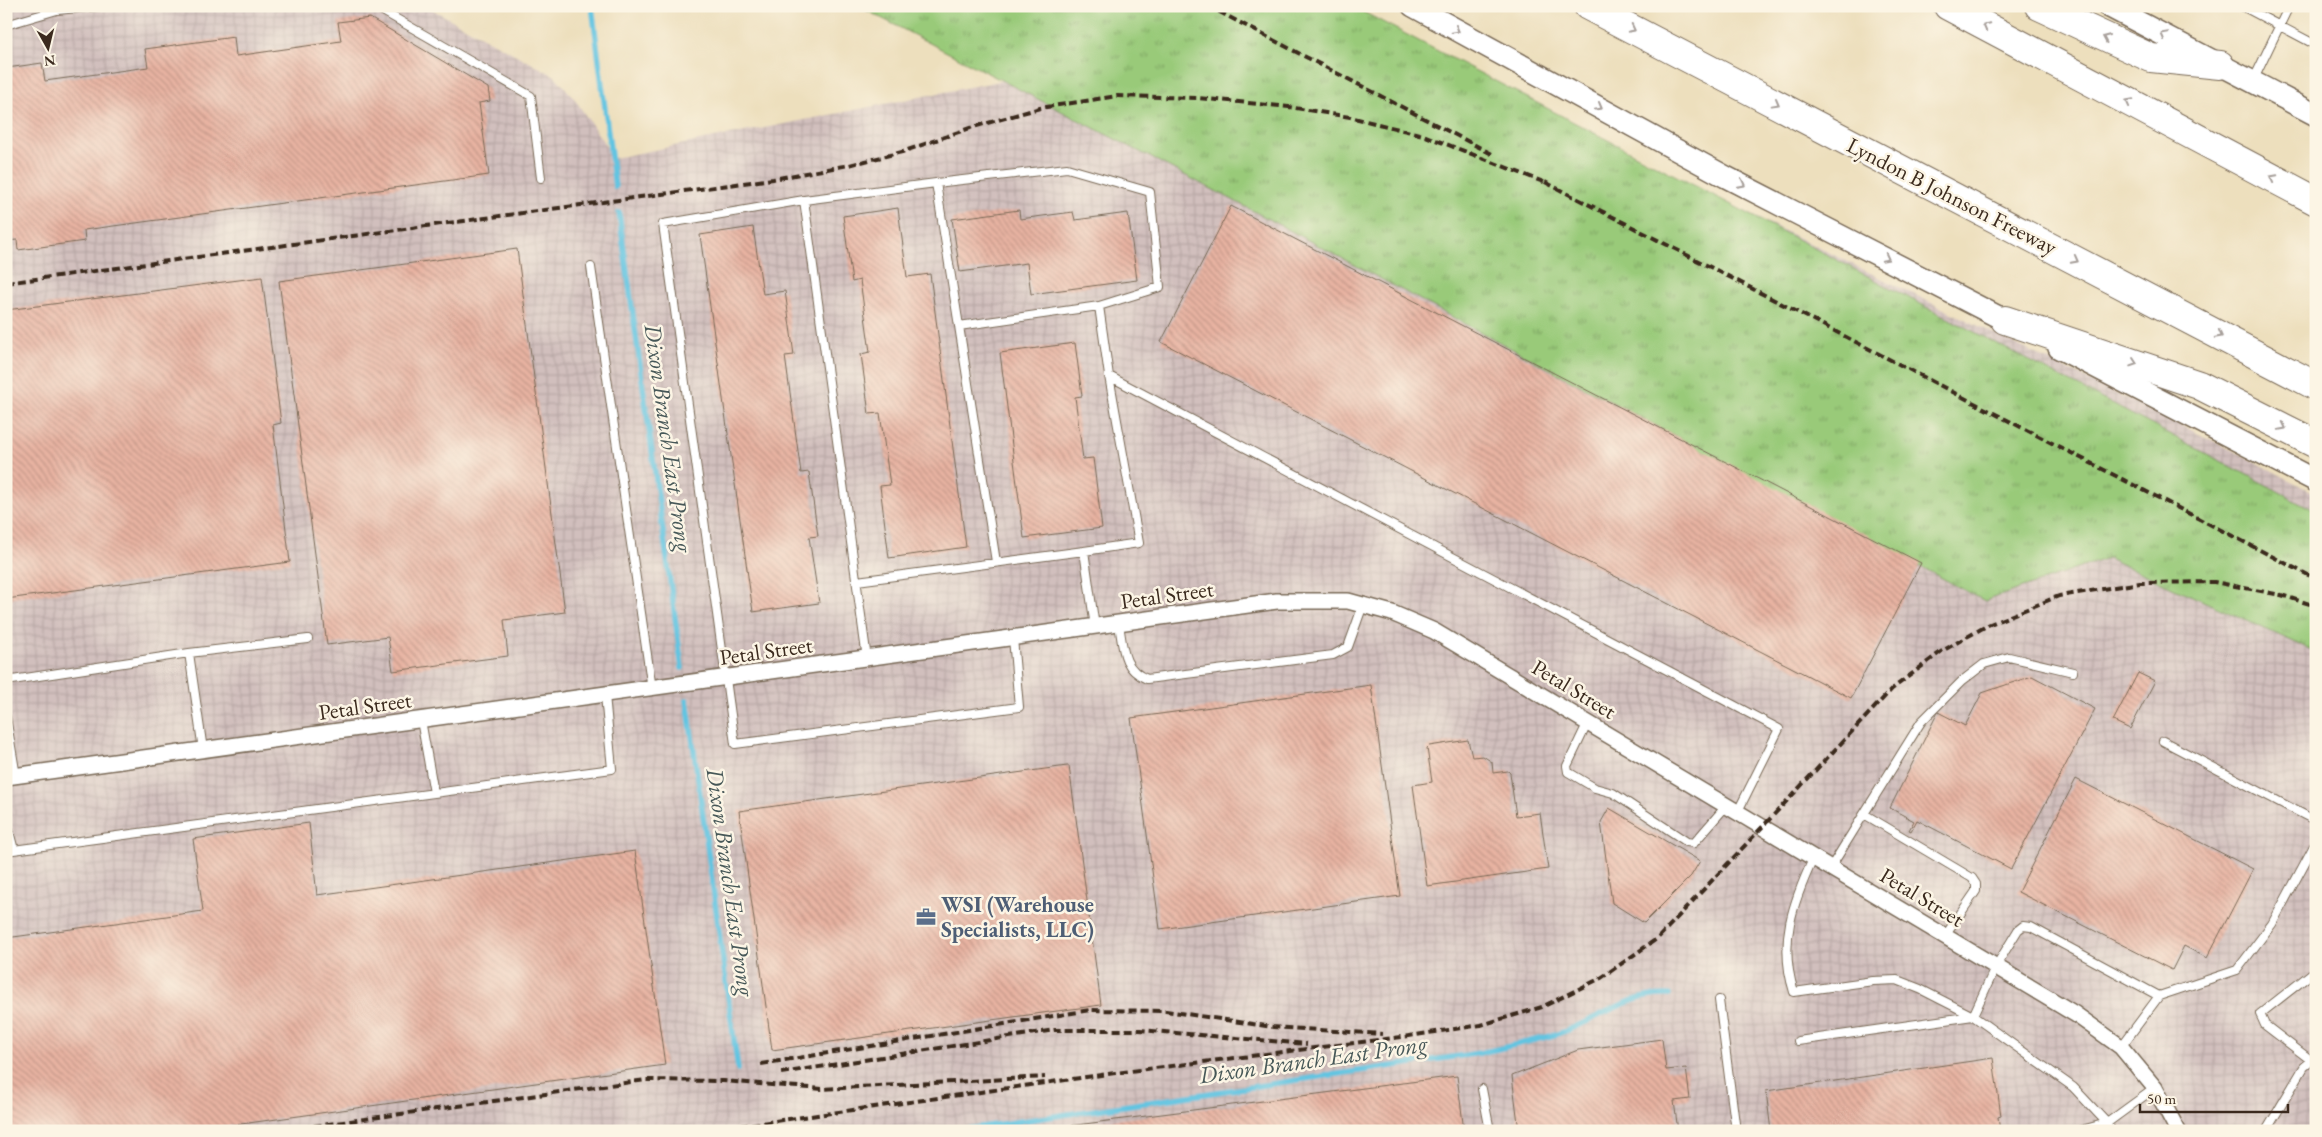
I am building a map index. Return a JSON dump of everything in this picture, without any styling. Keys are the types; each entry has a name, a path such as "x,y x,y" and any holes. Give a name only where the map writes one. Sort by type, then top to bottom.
{"highway":[{"name":"Lyndon B Johnson Freeway","path":"1588,6 2316,386"},
{"path":"1948,6 2316,201"},
{"path":"2039,6 2151,58 2220,65"},
{"path":"2005,320 2199,385 2316,444"}],"main road":[{"path":"1413,6 1726,177 2316,481"},
{"path":"2108,6 2316,115"}],"street":[{"name":"Petal Street","path":"11,776 724,679 1277,601 1348,601 1392,613 1434,631 1814,856 2074,1014 2121,1047 2155,1088 2178,1131"}],"lane":[{"path":"6,25 57,10 100,6"},
{"path":"374,6 531,96 540,178"},
{"path":"2242,6 2316,45"},
{"path":"2253,82 2289,6"},
{"path":"959,326 1099,306 1160,287 1150,192 1067,168 804,200 663,224 724,679 735,744 1019,707 1013,638"},
{"path":"936,183 996,562"},
{"path":"804,200 867,659"},
{"path":"591,267 652,688"},
{"path":"857,581 1139,543 1109,376 1099,306"},
{"path":"1109,376 1779,729 1732,808 1694,843 1687,842 1613,793 1595,788 1568,772 1567,766 1588,722"},
{"path":"1084,551 1095,627"},
{"path":"1118,624 1127,664 1136,675 1147,679 1333,655 1348,647 1363,605"},
{"path":"6,681 189,653 308,639"},
{"path":"189,653 203,750"},
{"path":"1831,867 1921,722 1962,681 1984,664 2009,657 2074,672"},
{"path":"6,820 10,850 612,770 605,695"},
{"path":"6,717 11,776"},
{"path":"420,720 434,793"},
{"path":"2163,741 2316,821"},
{"path":"1864,814 1972,878 1976,884 1976,891 1945,936"},
{"path":"2121,1047 2159,996 2237,970 2272,924 2316,842"},
{"path":"1814,856 1800,888 1790,920 1788,952 1794,992 1873,981 1897,980 1973,1016 2073,1087 2110,1127"},
{"path":"1973,1016 1996,966 2018,930 2023,926 2031,927 2159,996"},
{"path":"2266,1131 2304,1067 2314,1059 2265,1026 2260,1014 2316,970"},
{"path":"1719,1000 1736,1131"},
{"path":"1798,1041 1973,1016"},
{"path":"2078,1131 2110,1127 2155,1088"},
{"path":"1482,1089 1490,1131"}],"shaded area":[{"path":"6,6 426,6 555,76 574,98 614,158 1340,13 2252,460 2316,494 2316,1131 6,1131"}],"green space":[{"path":"858,6 1352,6 2316,511 2316,652 2108,558 1985,601 1229,198"}],"building":[{"path":"370,18 488,88 490,101 479,103 489,175 84,230 85,241 18,250 17,240 6,241 7,68 42,63 45,81 148,67 145,49 234,37 236,56 341,41 338,22"},
{"path":"1231,206 1921,563 1851,698 1161,342"},
{"path":"898,208 907,277 930,274 966,547 889,558 880,486 890,485 880,413 869,414 861,354 870,352 860,280 852,282 843,216"},
{"path":"1019,210 1020,219 1073,212 1075,220 1128,213 1137,280 1031,294 1027,263 960,272 952,219"},
{"path":"753,227 763,294 785,291 794,355 785,356 801,473 809,472 818,536 809,537 819,603 753,612 700,235"},
{"path":"517,249 565,612 504,620 508,656 393,671 388,637 327,645 279,281"},
{"path":"262,277 281,423 273,425 290,562 6,599 6,310"},
{"path":"1075,343 1082,396 1075,397 1083,459 1093,458 1102,528 1024,538 1000,353"},
{"path":"2138,673 2155,681 2130,729 2113,721"},
{"path":"2032,676 2095,709 2011,869 1917,820 1911,831 1909,830 1914,821 1890,808 1938,712 1965,726 1982,693"},
{"path":"1371,685 1400,896 1160,929 1131,718"},
{"path":"1468,740 1472,757 1483,756 1492,762 1493,773 1508,771 1510,773 1516,816 1540,813 1548,869 1427,886 1413,785 1432,782 1427,748 1429,746"},
{"path":"1069,766 1101,1005 772,1050 739,811"},
{"path":"2076,779 2253,869 2207,958 2184,946 2172,970 2018,892"},
{"path":"1609,808 1700,861 1691,876 1644,923 1612,903 1601,822"},
{"path":"309,823 317,895 635,851 665,1065 191,1131 6,1131 6,938 203,911 193,839"},
{"path":"1662,1039 1666,1070 1686,1068 1690,1099 1674,1101 1678,1131 1519,1131 1512,1076 1578,1050"},
{"path":"1993,1058 2001,1116 1998,1117 2000,1131 1771,1131 1766,1091"},
{"path":"1457,1076 1464,1131 1062,1131 1061,1127"}],"waterway":[{"name":"Dixon Branch East Prong","path":"592,6 615,187"},
{"name":"Dixon Branch East Prong","path":"619,213 682,668"},
{"name":"Dixon Branch East Prong","path":"687,700 738,1069"},
{"name":"Dixon Branch East Prong","path":"954,1131 1480,1053 1563,1032 1627,1002 1654,995 1669,995"}],"railway":[{"path":"1208,6 1494,155"},
{"path":"6,283 773,179 849,165 902,152 970,128 1040,108 1117,96 1198,98 1289,107 1350,117 1423,135 1551,185"},
{"path":"1545,182 2316,579"},
{"path":"704,1131 1115,1073 1409,1036 1481,1025 1542,1007 1601,978 1658,938 1892,689 1942,651 1990,624 2059,596 2140,583 2214,582 2281,595 2316,606"},
{"path":"761,1064 1090,1010 1166,1011 1273,1027 1382,1034"},
{"path":"781,1073 1054,1030 1140,1030 1307,1044"},
{"path":"278,1131 646,1080 723,1081 822,1089 1045,1077"}],"place":[{"name":"WSI (Warehouse Specialists, LLC)","path":"926,917"}]}
